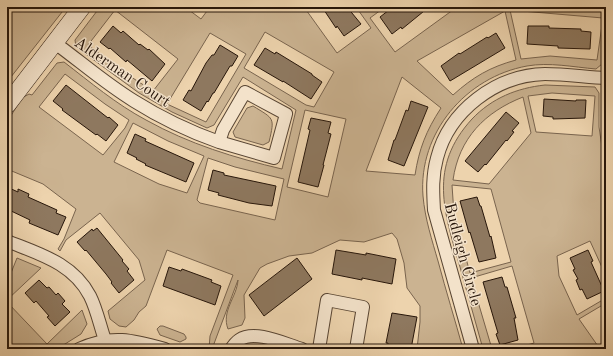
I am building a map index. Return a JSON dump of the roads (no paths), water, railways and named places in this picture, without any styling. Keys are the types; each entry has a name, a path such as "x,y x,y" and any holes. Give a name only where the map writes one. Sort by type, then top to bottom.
{"street":[{"path":"7,105 82,7"},
{"name":"Alderman Court","path":"55,43 132,100 184,129 219,142 274,158 286,114 245,92 223,130 219,142"},
{"name":"Budleigh Circle","path":"473,349 434,210 432,190 434,173 437,157 442,143 463,112 477,98 491,89 509,81 544,74 606,78"},
{"path":"7,241 58,262 78,279 90,297 104,340"},
{"path":"319,349 327,300 363,307 356,349"},
{"path":"231,349 238,340 255,336 265,337 302,349"},
{"path":"79,349 104,340 125,339 165,349"}]}
